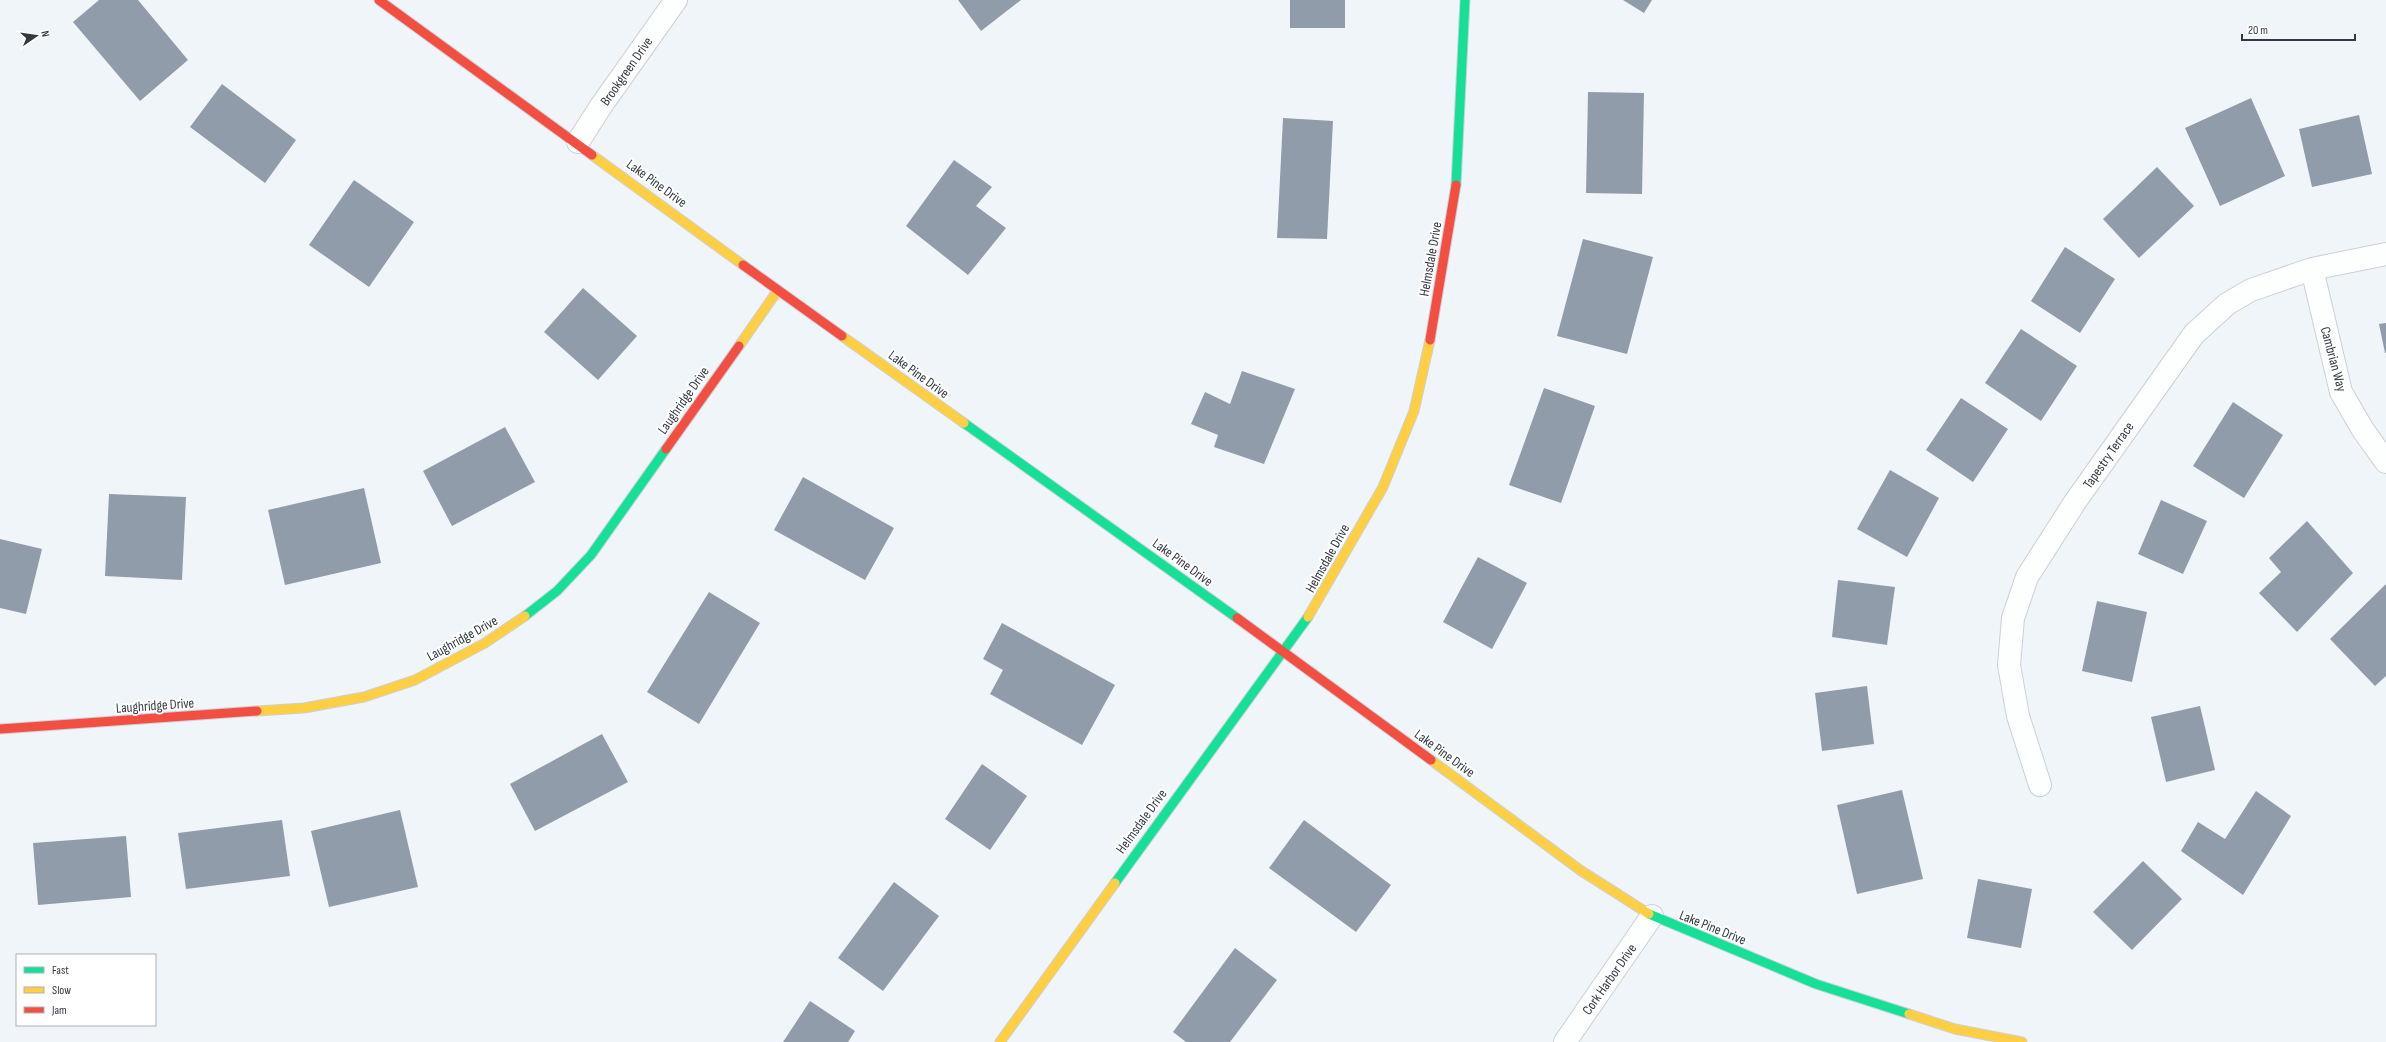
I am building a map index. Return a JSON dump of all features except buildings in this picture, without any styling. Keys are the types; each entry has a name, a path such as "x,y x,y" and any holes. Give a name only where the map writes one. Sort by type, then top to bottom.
{"street":[{"name":"Lake Pine Drive","path":"380,0 578,142 778,290 1282,650 1580,870 1652,916 1816,984 1955,1029 2022,1042"},
{"name":"Brookgreen Drive","path":"578,142 601,106 676,0"},
{"name":"Helmsdale Drive","path":"1000,1042 1282,650 1317,604 1383,486 1414,411 1431,336 1456,191 1465,0"},
{"name":"Tapestry Terrace","path":"2040,785 2018,716 2009,665 2013,618 2027,577 2075,502 2194,334 2227,304 2251,290 2312,269 2386,254"},
{"name":"Cambrian Way","path":"2312,269 2341,392 2363,430 2386,462"},
{"name":"Laughridge Drive","path":"0,729 304,708 364,697 415,680 485,643 519,621 557,591 590,554 778,290"},
{"name":"Cork Harbor Drive","path":"1565,1042 1652,916"}],"traffic: fast":[{"path":"1456,185 1465,0"},
{"path":"964,423 1237,618"},
{"path":"525,616 557,591 591,555 666,449"},
{"path":"1115,883 1308,617"},
{"path":"1649,914 1816,984 1909,1014"}],"traffic: slow":[{"path":"592,155 743,265"},
{"path":"739,346 778,290"},
{"path":"842,336 964,423"},
{"path":"1308,617 1383,487 1414,411 1430,340"},
{"path":"257,711 304,708 364,697 415,680 485,643 525,616"},
{"path":"1431,760 1580,870 1649,914"},
{"path":"1000,1042 1115,883"},
{"path":"1909,1014 1955,1029 2022,1042"}],"traffic: jam":[{"path":"379,0 592,155"},
{"path":"1430,340 1456,185"},
{"path":"743,265 842,336"},
{"path":"666,449 739,346"},
{"path":"1237,618 1431,760"},
{"path":"0,729 257,711"}]}
